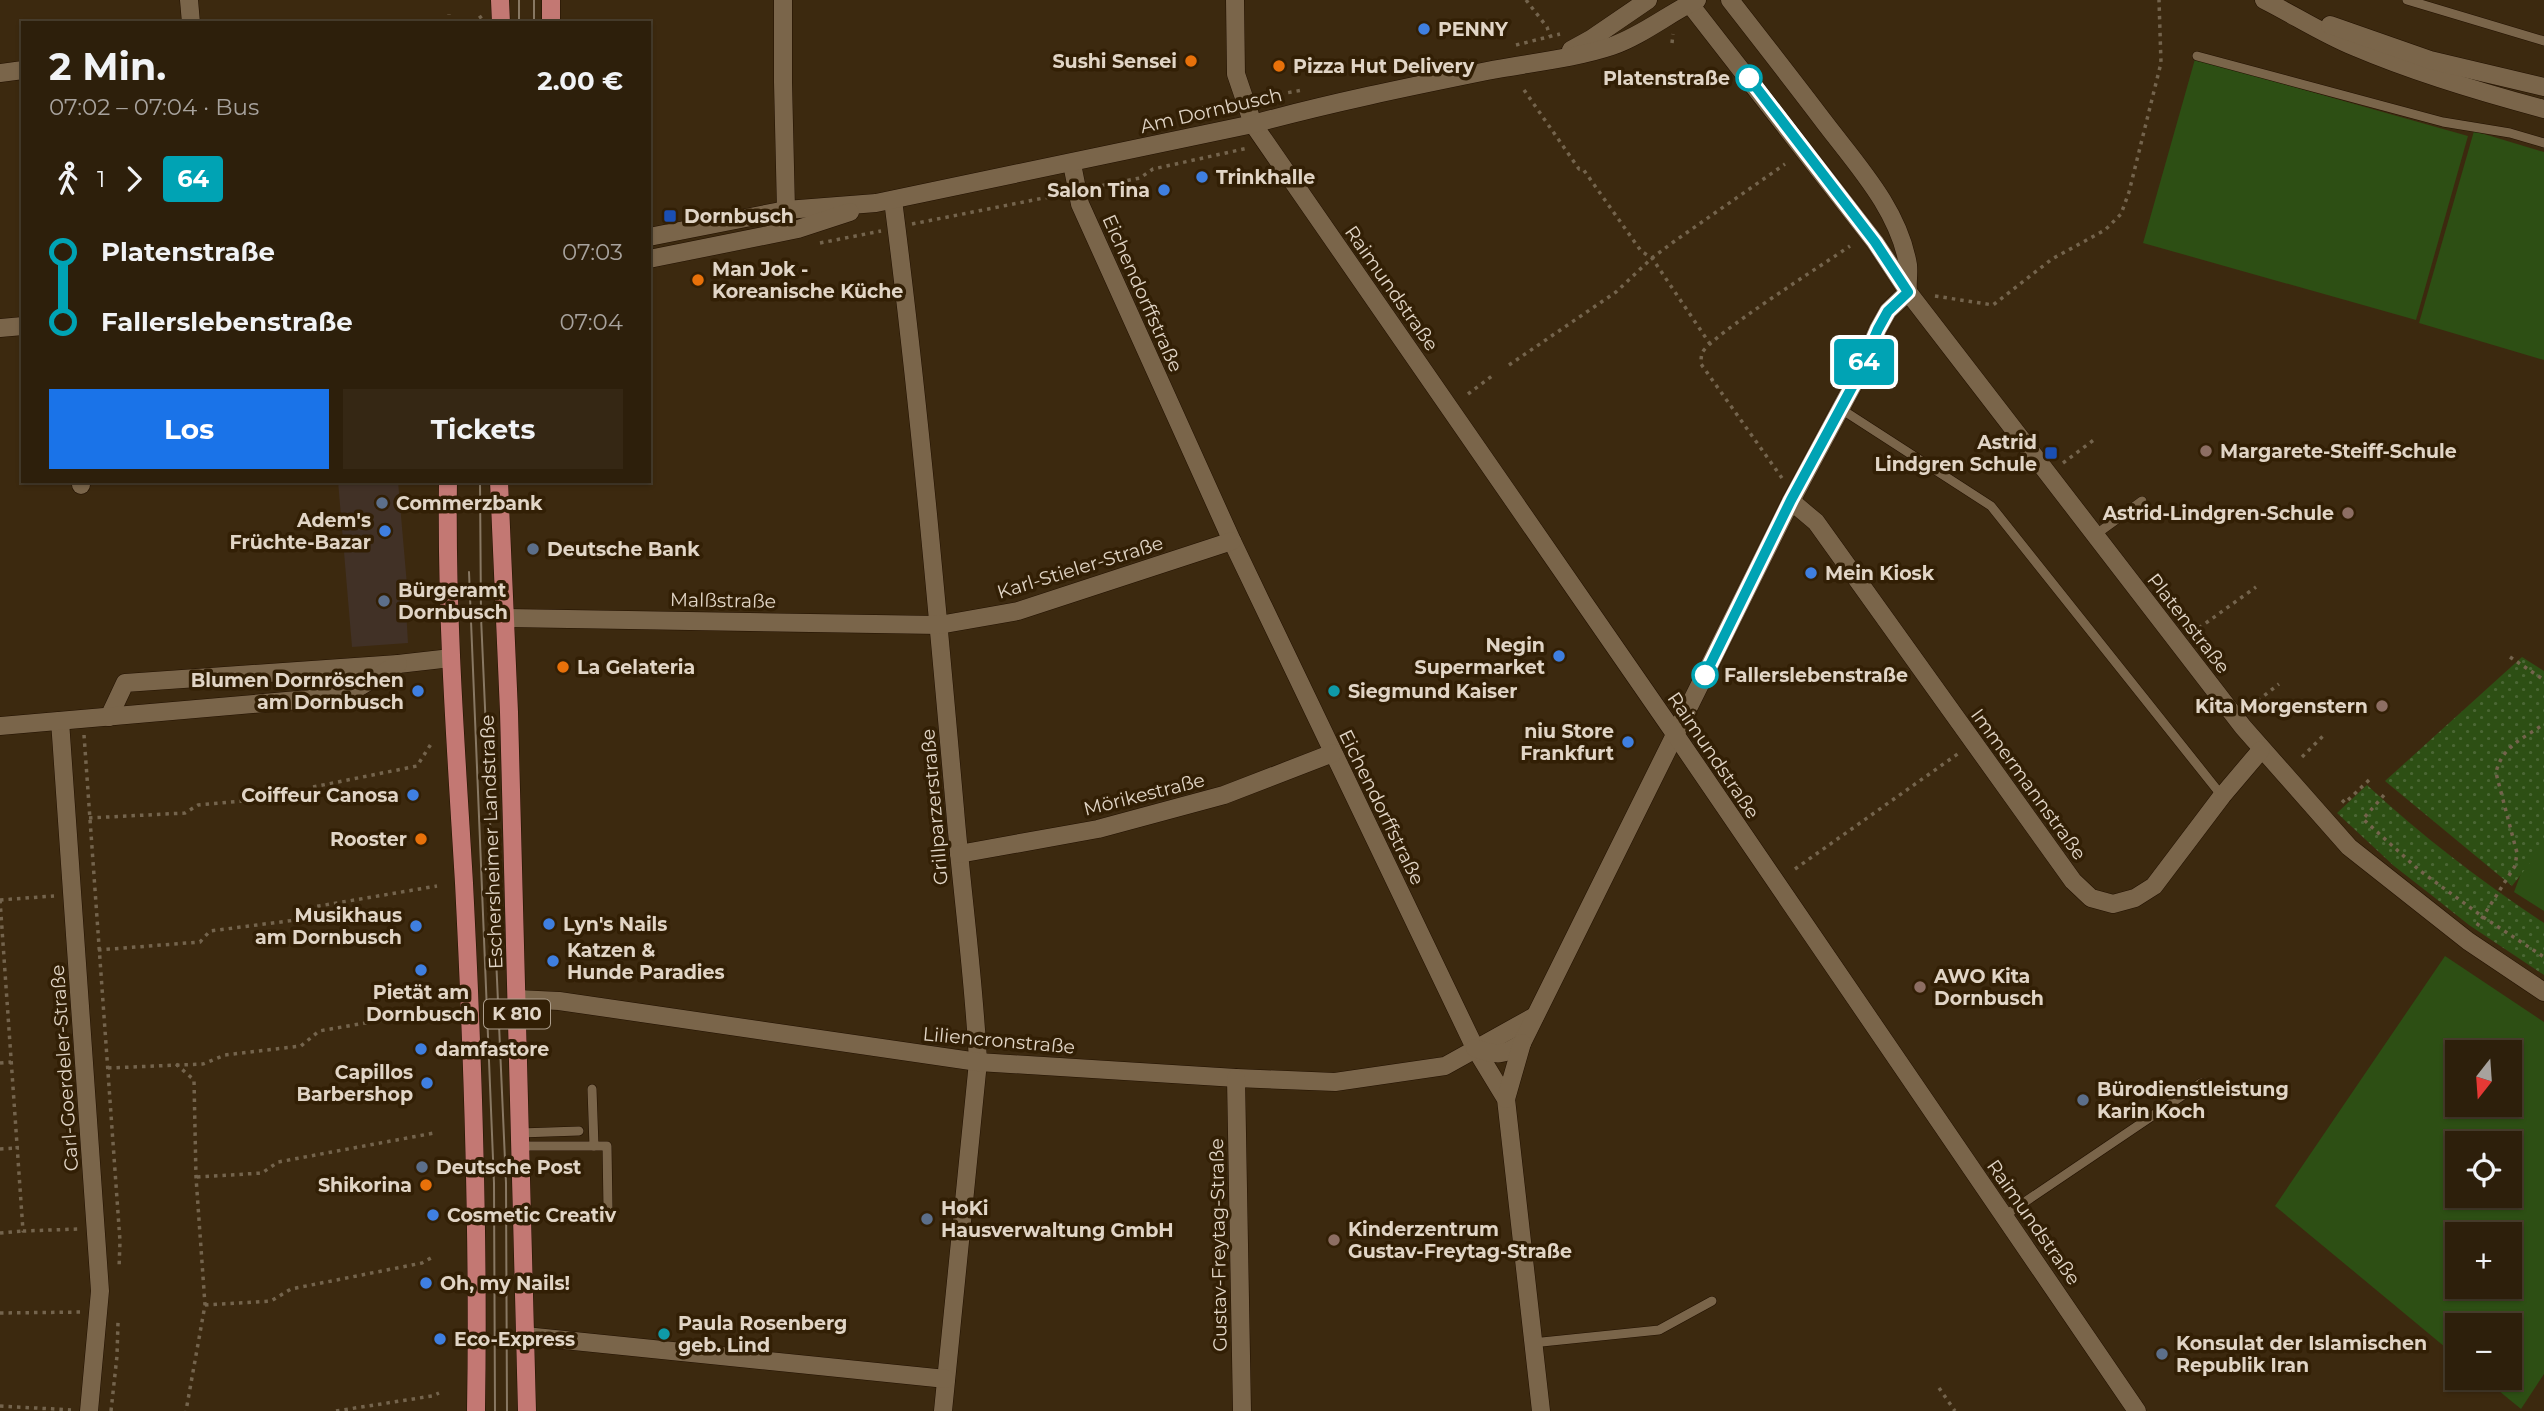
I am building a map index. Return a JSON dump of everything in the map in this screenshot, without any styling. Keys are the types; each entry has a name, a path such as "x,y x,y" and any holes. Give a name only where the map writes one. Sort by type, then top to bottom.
{"main road":[{"path":"500,0 501,21"},
{"path":"551,0 551,21"},
{"name":"Eschersheimer Landstraße","path":"448,483 447,568 474,1090 478,1305 476,1411"},
{"name":"Eschersheimer Landstraße","path":"499,483 527,1411"}],"street":[{"path":"189,0 191,21"},
{"path":"783,0 786,210"},
{"name":"Raimundstraße","path":"1235,0 1236,74 1253,124 1675,734 2137,1411"},
{"name":"Am Dornbusch","path":"1555,58 1591,40 1648,0"},
{"path":"1506,1099 1522,1042 1792,498 1841,409 1888,311 1908,292 1908,265 1886,207 1802,91 1730,0"},
{"name":"Am Dornbusch","path":"651,237 786,210 885,201 1072,164 1184,137 1253,124 1303,110 1613,46 1649,29 1691,1"},
{"name":"Platenstraße","path":"1691,1 1875,242 1908,292 2261,750 2349,847 2468,941 2544,992"},
{"path":"2272,4 2430,60 2544,87"},
{"path":"2272,4 2353,46 2397,63 2463,86 2544,109"},
{"path":"0,73 21,71"},
{"name":"Eichendorffstraße","path":"1072,164 1080,204 1232,541 1475,1048 1506,1099 1541,1411"},
{"name":"Am Dornbusch","path":"651,259 798,229 885,201"},
{"name":"Grillparzerstraße","path":"885,201 897,227 976,1011 978,1062 943,1411"},
{"path":"0,328 21,326"},
{"name":"Immermannstraße","path":"1792,498 1816,522 2073,881 2091,898 2113,904 2135,898 2154,886 2222,796 2261,750"},
{"name":"Karl-Stieler-Straße","path":"939,625 1018,611 1232,541"},
{"name":"Malßstraße","path":"505,618 939,625"},
{"path":"109,717 125,684 451,658"},
{"path":"0,726 344,696 398,664"},
{"name":"Carl-Goerdeler-Straße","path":"60,721 100,1291 89,1411"},
{"name":"Mörikestraße","path":"959,854 1098,829 1199,802 1333,753"},
{"name":"Liliencronstraße","path":"516,999 559,1001 978,1062 1236,1078 1335,1082 1446,1066 1475,1048"},
{"path":"1475,1048 1535,1016"},
{"path":"1475,1048 1494,1055 1509,1052 1522,1042"},
{"name":"Gustav-Freytag-Straße","path":"1236,1078 1242,1411"},
{"path":"525,1336 946,1379"}],"lane":[{"path":"2407,0 2544,41"},
{"path":"2197,56 2443,122 2510,133 2544,143"},
{"path":"1841,409 1991,506 2222,796"},
{"path":"2095,535 2142,500"},
{"path":"2004,1216 2201,1083"},
{"path":"592,1089 594,1146"},
{"path":"520,1139 579,1131"},
{"path":"520,1139 607,1146 608,1208"},
{"path":"1532,1343 1659,1330 1713,1301"}],"path":[{"path":"1526,0 1547,27 1551,37"},
{"path":"1908,292 1993,305 2052,259 2086,242 2114,223 2121,214 2129,192 2161,63 2159,0"},
{"path":"449,14 449,21"},
{"path":"1524,90 1579,169 1583,169 1642,251 1652,258 1710,344"},
{"path":"815,244 1140,178 1153,169 1266,143"},
{"path":"1509,365 1616,292 1652,258 1785,164"},
{"path":"1792,498 1701,364 1702,354 1710,344 1850,246"},
{"path":"1468,394 1492,376"},
{"path":"2056,468 2095,439"},
{"path":"2178,643 2256,587"},
{"path":"2510,657 2544,680"},
{"path":"2235,718 2279,684"},
{"path":"2468,941 2515,866 2517,853 2496,773 2498,761 2507,749 2544,724"},
{"path":"2302,757 2325,734"},
{"path":"1794,869 1974,743"},
{"path":"89,818 185,813 198,805 299,796 313,787 417,766 431,744"},
{"path":"2342,800 2345,803 2369,780"},
{"path":"2384,795 2362,819 2419,870 2544,957"},
{"path":"98,950 200,942 210,931 296,920 313,907 437,886"},
{"path":"23,1231 0,900 72,895"},
{"path":"0,981 6,980"},
{"path":"107,1068 203,1064 225,1055 302,1046 319,1031 429,1012"},
{"path":"0,1063 11,1062"},
{"path":"176,1064 194,1080 196,1177 205,1305 186,1411"},
{"path":"196,1177 262,1173 278,1162 434,1133"},
{"path":"0,1149 19,1148"},
{"path":"0,1233 96,1228"},
{"path":"205,1305 271,1301 291,1289 422,1263 431,1258"},
{"path":"0,1313 99,1312"},
{"path":"1939,1388 1955,1411"},
{"path":"336,1411 432,1396 439,1392"},
{"path":"0,1406 75,1410"}],"shaded area":[{"path":"338,483 398,483 409,608 406,609 408,643 352,647"}],"green space":[{"path":"2195,59 2468,136 2416,320 2143,243"},
{"path":"2474,131 2544,152 2544,360 2419,323"},
{"path":"2522,657 2544,671 2544,845 2512,886 2385,781"},
{"path":"2544,744 2544,911 2514,892 2534,839"},
{"path":"2367,785 2453,858 2544,923 2544,975 2469,925 2394,866 2337,813"},
{"path":"2445,956 2544,1022 2544,1374 2521,1409 2498,1390 2522,1390 2522,1313 2445,1313 2445,1347 2275,1206"}],"tram line":[{"path":"519,0 519,21"},
{"path":"534,0 534,21"},
{"path":"480,483 481,617 506,1183 507,1411"},
{"path":"469,572 494,1183 495,1411"}],"bus line":[{"name":"64","path":"1705,675 1791,500 1857,378 1878,329 1888,311 1908,292 1875,242 1749,78"}],"place":[{"name":"PENNY","path":"1424,29"},
{"name":"Sushi Sensei","path":"1191,61"},
{"name":"Pizza Hut Delivery","path":"1279,66"},
{"name":"Platenstraße","path":"1749,78"},
{"name":"Trinkhalle","path":"1202,177"},
{"name":"Salon Tina","path":"1164,190"},
{"name":"Dornbusch","path":"670,216"},
{"name":"Man Jok - Koreanische Küche","path":"698,280"},
{"name":"Margarete-Steiff-Schule","path":"2206,451"},
{"name":"Astrid Lindgren Schule","path":"2051,453"},
{"name":"Commerzbank","path":"382,503"},
{"name":"Astrid-Lindgren-Schule","path":"2348,513"},
{"name":"Adem's Früchte-Bazar","path":"385,531"},
{"name":"Deutsche Bank","path":"533,549"},
{"name":"Mein Kiosk","path":"1811,573"},
{"name":"Bürgeramt Dornbusch","path":"384,601"},
{"name":"Negin Supermarket","path":"1559,656"},
{"name":"La Gelateria","path":"563,667"},
{"name":"Fallerslebenstraße","path":"1705,675"},
{"name":"Blumen Dornröschen am Dornbusch","path":"418,691"},
{"name":"Siegmund Kaiser","path":"1334,691"},
{"name":"Kita Morgenstern","path":"2382,706"},
{"name":"niu Store Frankfurt","path":"1628,742"},
{"name":"Coiffeur Canosa","path":"413,795"},
{"name":"Rooster","path":"421,839"},
{"name":"Lyn's Nails","path":"549,924"},
{"name":"Musikhaus am Dornbusch","path":"416,926"},
{"name":"Katzen & Hunde Paradies","path":"553,961"},
{"name":"Pietät am Dornbusch","path":"421,970"},
{"name":"AWO Kita Dornbusch","path":"1920,987"},
{"name":"damfastore","path":"421,1049"},
{"name":"Capillos Barbershop","path":"427,1083"},
{"name":"Bürodienstleistung Karin Koch","path":"2083,1100"},
{"name":"Deutsche Post","path":"422,1167"},
{"name":"Shikorina","path":"426,1185"},
{"name":"Cosmetic Creativ","path":"433,1215"},
{"name":"HoKi Hausverwaltung GmbH","path":"927,1219"},
{"name":"Kinderzentrum Gustav-Freytag-Straße","path":"1334,1240"},
{"name":"Oh, my Nails!","path":"426,1283"},
{"name":"Paula Rosenberg geb. Lind","path":"664,1334"},
{"name":"Eco-Express","path":"440,1339"},
{"name":"Konsulat der Islamischen Republik Iran","path":"2162,1354"}]}
